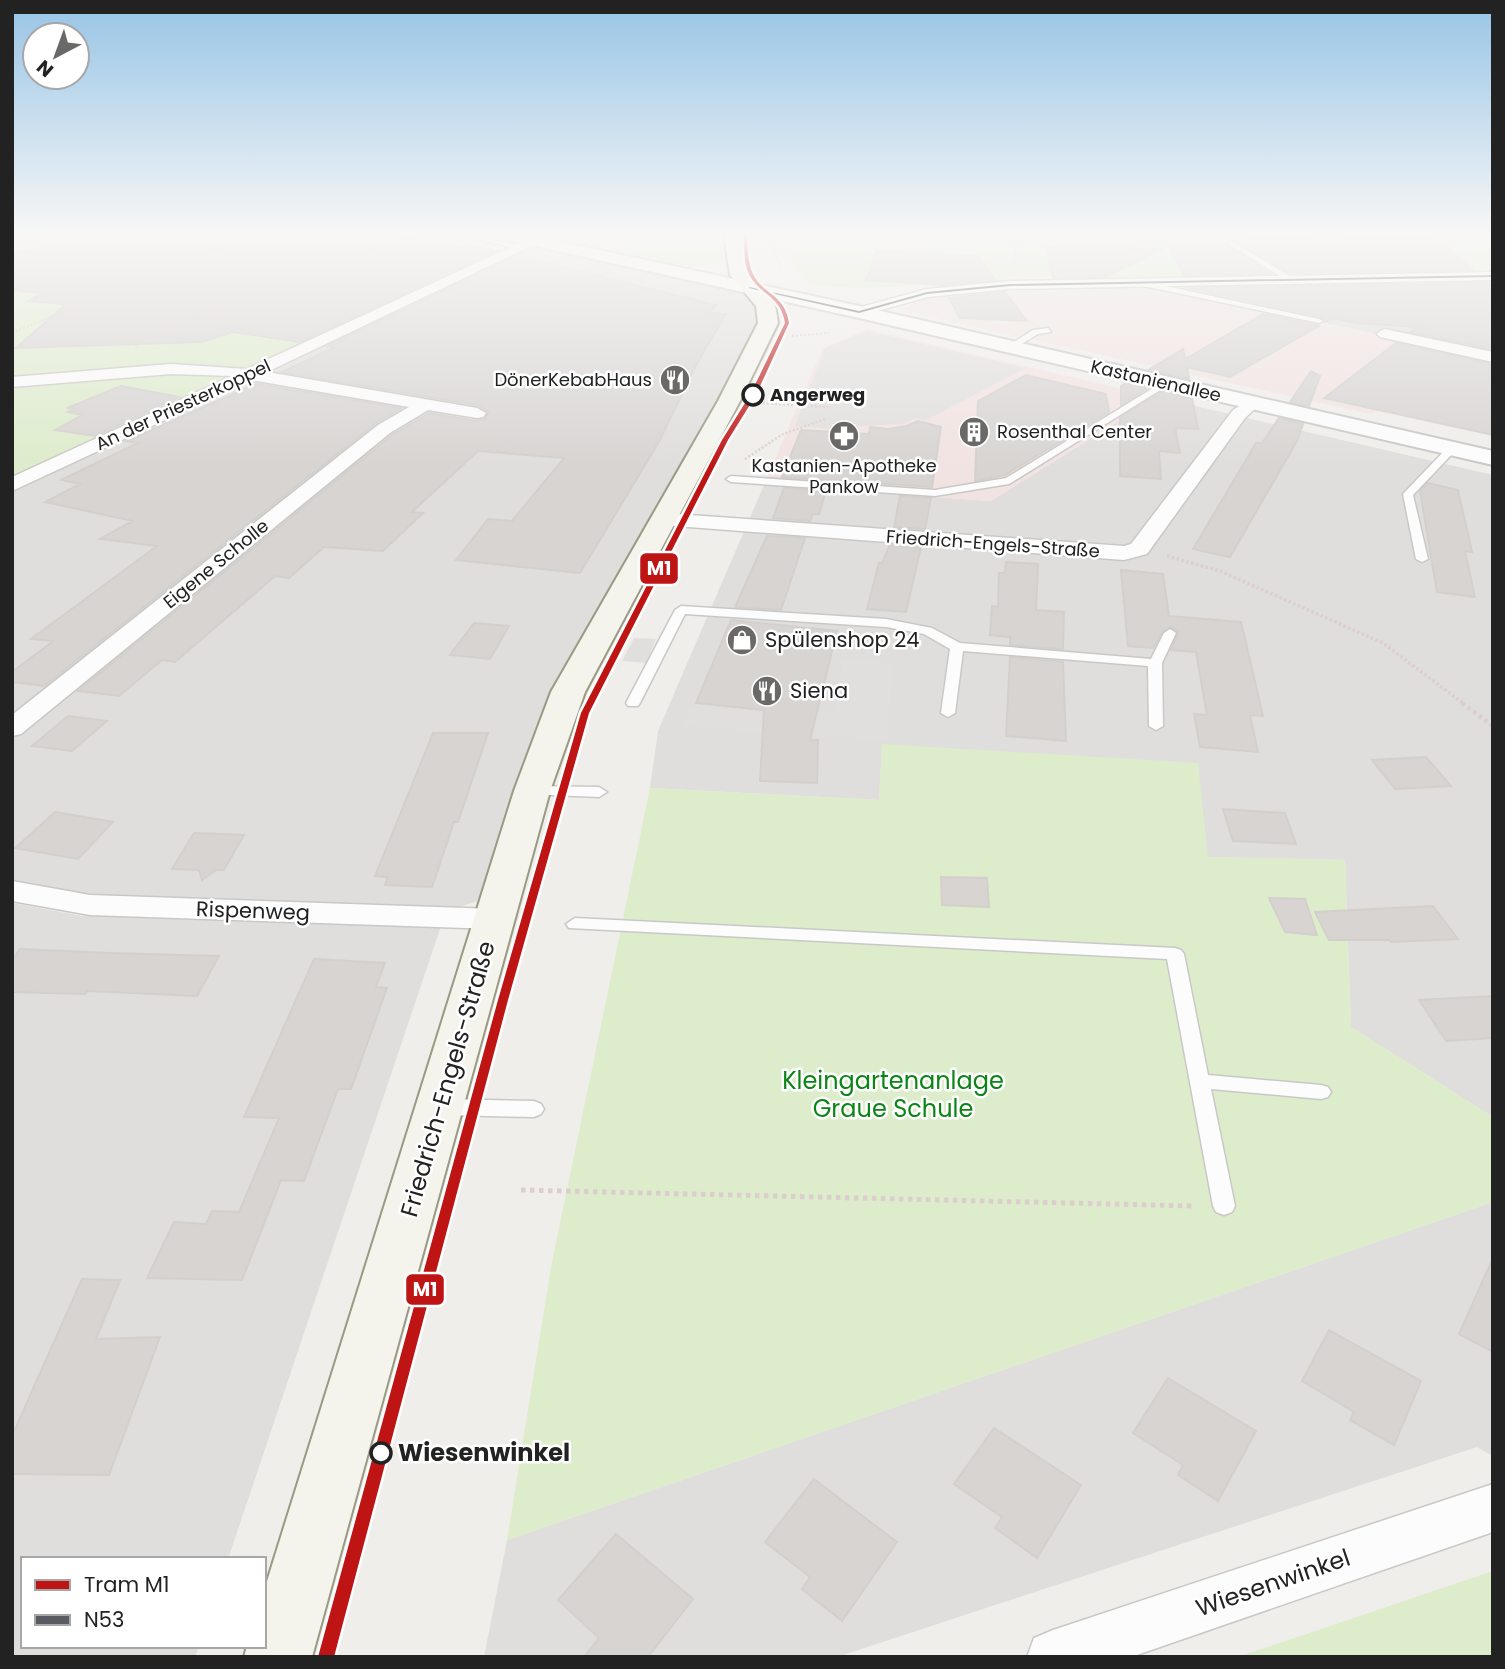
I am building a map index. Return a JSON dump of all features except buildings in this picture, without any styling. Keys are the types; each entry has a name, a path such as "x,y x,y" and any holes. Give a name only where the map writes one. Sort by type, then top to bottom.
{"main road":[{"name":"Friedrich-Engels-Straße","path":"278,1657 532,790 568,692 729,401 768,323 766,312"}],"street":[{"name":"An der Priesterkoppel","path":"12,485 381,312"},
{"name":"Kastanienallee","path":"859,312 1493,458"},
{"path":"1385,334 1493,357"},
{"path":"12,382 172,369 230,371 478,413"},
{"path":"1139,549 1239,414 1252,403"},
{"name":"Eigene Scholle","path":"12,728 384,429 424,405"},
{"name":"Friedrich-Engels-Straße","path":"662,519 1100,553 1139,549"},
{"name":"Rispenweg","path":"12,891 90,905 495,919"},
{"name":"Wiesenwinkel","path":"1053,1657 1493,1508"}],"lane":[{"path":"1277,312 1319,321"},
{"path":"1010,347 1036,332 1048,330"},
{"path":"731,479 936,493 1009,481 1166,384"},
{"path":"1422,559 1408,494 1452,449"},
{"path":"633,703 681,610 886,623 928,631 957,647 1155,663"},
{"path":"1156,726 1155,663 1170,634"},
{"path":"948,713 957,647"},
{"path":"532,790 599,792"},
{"path":"575,924 1175,954 1224,1206"},
{"path":"1198,1081 1321,1092"},
{"path":"439,1107 534,1109"}],"path":[{"path":"12,333 62,312"},
{"path":"78,376 176,324 205,312"},
{"path":"729,401 828,407"},
{"path":"744,459 756,449 800,425 825,419"},
{"path":"1139,549 1220,571 1383,643 1493,726"},
{"path":"521,1190 1224,1206"}],"shaded area":[{"path":"390,312 760,312 763,320 481,900 459,907 99,897 12,881 12,737 389,431 423,411 472,419 485,410 261,373"},
{"path":"907,312 1271,312 1493,359 1493,364 1371,414"},
{"path":"1272,312 1493,312 1493,355 1438,347"},
{"path":"867,329 1157,397 991,501 764,485 822,349"},
{"path":"867,331 1026,368 926,420 916,418 902,424 860,426 854,430 795,426 825,348"},
{"path":"252,379 408,409 12,718 12,490"},
{"path":"1157,397 1493,475 1493,1117 1351,1027 1345,860 1208,857 882,745 879,800 650,788 658,731 764,485 991,501"},
{"path":"634,638 656,639 646,663 622,661"},
{"path":"843,661 893,663 886,740 684,726 690,712 696,708 835,713"},
{"path":"12,903 82,916 441,926 229,1557 21,1557 21,1648 198,1648 195,1657 12,1657"},
{"path":"1493,1202 1493,1456 1477,1447 837,1657 484,1657 507,1540"}],"green space":[{"path":"12,312 374,312 249,370 12,380"},
{"path":"169,371 238,375 12,480 12,383"},
{"name":"Kleingartenanlage Graue Schule","path":"882,744 1198,763 1208,857 1345,860 1351,1027 1493,1117 1493,1202 507,1540 551,1267 650,788 879,800"},
{"path":"1493,1571 1493,1657 1238,1657"}],"tram line":[{"name":"M1","path":"326,1657 503,1000 585,713 725,440 753,395 787,323 785,312"}],"place":[{"name":"DönerKebabHaus","path":"675,380"},
{"name":"Angerweg","path":"753,395"},
{"name":"Rosenthal Center","path":"974,432"},
{"name":"Kastanien-Apotheke Pankow","path":"844,436"},
{"name":"Spülenshop 24","path":"742,640"},
{"name":"Siena","path":"767,691"},
{"name":"Wiesenwinkel","path":"381,1453"}]}
